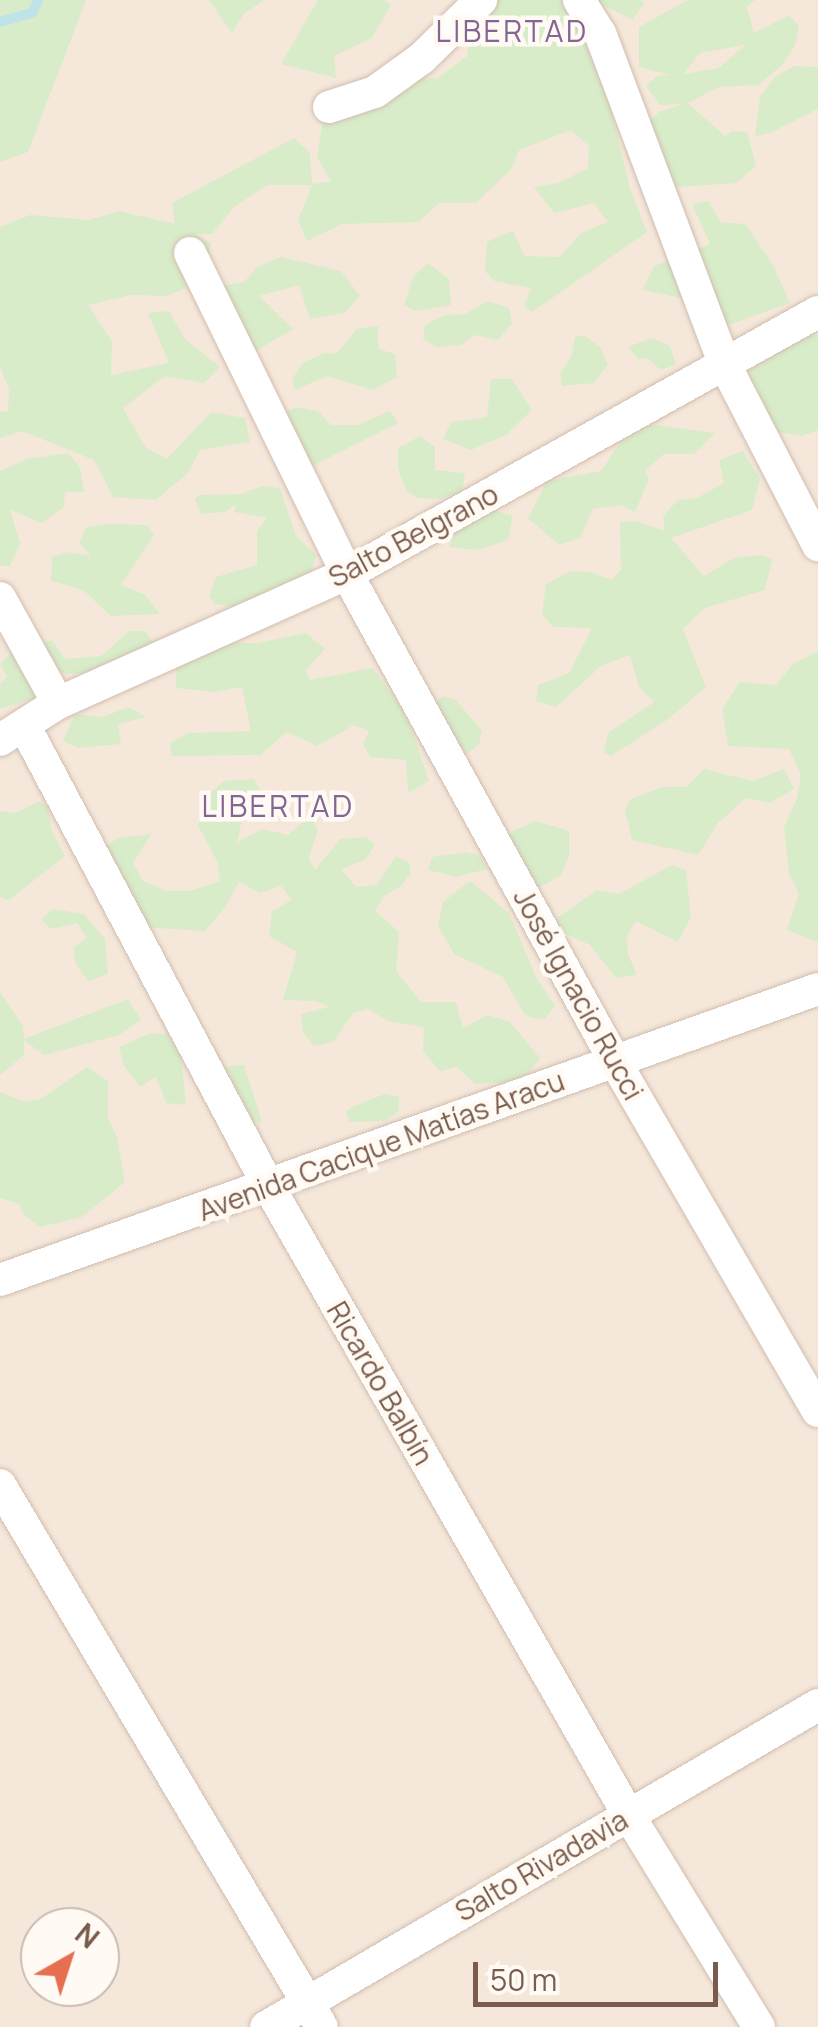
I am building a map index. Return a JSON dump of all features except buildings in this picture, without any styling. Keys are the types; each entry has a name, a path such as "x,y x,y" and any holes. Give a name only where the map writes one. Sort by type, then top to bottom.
{"street":[{"path":"329,106 375,92 422,58 481,0"},
{"path":"579,0 600,33 725,365 818,545"},
{"name":"José Ignacio Rucci","path":"190,254 347,574 614,1058 818,1412"},
{"name":"Salto Belgrano","path":"12,734 58,704 347,574 818,312"},
{"path":"0,598 58,704"},
{"name":"Ricardo Balbín","path":"12,734 628,1814 760,2027"},
{"name":"Avenida Cacique Matías Aracu","path":"0,1280 818,988"},
{"path":"0,1485 315,2015"},
{"name":"Salto Rivadavia","path":"266,2027 315,2015 628,1814 818,1705"}],"shaded area":[{"path":"0,0 818,0 818,2027 0,2027"}],"green space":[{"path":"0,0 86,0 28,152 0,162"},
{"path":"209,0 264,0 244,14 232,33"},
{"path":"318,0 385,0 391,5 372,38 334,56 336,78 281,64"},
{"path":"484,0 567,0 630,66 612,113 630,188 647,232 532,312 524,307 531,288 494,281 485,271 487,242 513,231 525,256 560,257 581,233 608,222 594,203 554,213 534,187 559,183 588,168 589,146 571,130 519,150 512,168 476,203 439,203 419,222 342,224 307,241 298,220 312,185 268,185 234,207 212,234 194,234 211,243 204,280 167,296 131,295 88,305 112,341 111,375 169,363 148,313 169,311 185,339 220,367 204,383 165,376 123,408 146,448 167,459 211,412 245,418 250,442 200,450 188,473 156,500 113,497 94,460 22,431 0,438 0,412 8,411 9,389 0,367 0,227 30,215 89,220 119,211 175,224 172,203 294,138 310,153 312,184 331,181 317,157 323,118 403,93 420,79 438,78 467,56 472,24"},
{"path":"592,0 641,0 644,3 633,20"},
{"path":"688,0 755,0 747,7 754,33 789,15 799,26 795,46 783,64 758,85 719,87 688,103 725,136 732,131 747,132 756,166 736,183 664,188 637,131 659,112 683,104 660,105 646,86 657,76 669,75 639,67 639,27","holes":["745,45 719,68 684,74 700,53"]},
{"path":"794,66 818,67 818,109 770,133 755,136 760,96 775,77"},
{"path":"708,201 721,222 745,224 772,263 790,303 712,331 696,301 642,290 654,266 710,244 692,204"},
{"path":"281,257 341,271 360,296 345,313 310,319 299,285 259,296 293,329 249,355 208,288 244,282 257,267"},
{"path":"428,263 449,279 451,305 415,311 404,305 413,277"},
{"path":"488,301 509,308 512,324 498,340 474,335 461,345 436,347 423,339 425,325 445,315 465,314"},
{"path":"378,326 378,349 395,354 397,377 373,390 327,376 295,390 292,379 303,363 324,353 336,354 357,329"},
{"path":"584,335 600,347 608,364 594,383 562,386 560,374 571,357 575,337"},
{"path":"818,335 818,430 802,436 776,432 756,411 748,366 788,337"},
{"path":"651,338 670,346 676,365 661,370 647,358 638,359 628,347"},
{"path":"491,379 512,379 532,410 506,435 471,450 443,439 451,422 487,417"},
{"path":"296,407 318,411 331,425 357,425 390,411 398,423 302,471 271,419"},
{"path":"649,424 715,433 694,454 664,454 645,471 649,479 635,512 620,505 593,509 580,538 559,545 528,518 547,481 601,471 621,441"},
{"path":"420,436 435,447 435,470 465,473 462,492 439,499 417,498 406,490 398,468 398,448"},
{"path":"743,451 760,479 752,510 671,538 704,576 734,558 761,555 772,559 765,590 705,608 683,629 706,687 667,720 611,756 604,752 608,733 654,702 639,687 630,655 601,666 556,707 536,701 538,685 569,673 592,628 553,627 542,614 546,584 571,571 591,572 611,580 621,570 620,522 637,521 665,531 663,516 678,500 697,498 724,483 719,460"},
{"path":"68,453 80,467 84,492 65,492 64,507 42,523 10,510 20,543 10,566 0,566 0,471 27,459"},
{"path":"263,486 280,488 296,536 316,555 309,581 250,609 215,604 209,596 216,577 257,565 257,531 267,518 234,512 236,504 225,512 201,514 195,500 199,495 240,494"},
{"path":"492,510 513,516 508,540 478,550 450,547 451,531"},
{"path":"147,525 154,535 121,585 145,595 160,614 111,616 83,590 51,581 52,556 69,552 91,556 79,542 87,527"},
{"path":"129,631 145,631 157,649 92,672 66,674 36,659 36,645 52,640 65,659 101,656"},
{"path":"306,633 325,649 306,670 310,680 373,668 406,714 429,781 408,793 406,760 370,757 363,744 369,731 354,725 317,746 287,732 260,755 172,756 170,743 189,733 251,731 242,687 215,692 176,688 176,654 205,643 257,643"},
{"path":"15,648 41,696 0,709 0,684 7,677 0,664"},
{"path":"818,651 818,942 787,930 799,894 789,874 784,827 797,798 801,775 789,749 728,746 722,709 740,682 776,685 793,664"},
{"path":"443,696 456,700 482,731 479,744 467,754 427,709"},
{"path":"128,707 146,717 118,724 121,744 78,748 63,741 75,714 103,717"},
{"path":"704,769 752,781 784,769 794,789 769,803 746,798 718,823 698,855 632,840 625,810 631,799 662,787 687,787"},
{"path":"254,779 264,798 242,820 237,842 263,829 288,835 310,816 318,829 309,858 315,870 340,839 366,837 375,845 366,859 341,869 356,887 377,885 396,856 409,863 411,873 401,886 384,896 375,911 399,932 396,971 421,1002 456,1002 463,1028 487,1015 509,1021 540,1058 528,1074 508,1082 475,1084 457,1067 440,1071 423,1051 424,1027 388,1021 368,1009 353,1013 333,1042 314,1046 303,1033 301,1014 329,1007 316,1001 283,1000 297,952 269,936 272,911 292,900 281,886 260,893 239,882 224,909 205,931 140,927 128,917 129,888 103,848 118,838 151,834 133,863 143,881 166,891 189,891 220,881 217,861 198,826 204,798 224,781"},
{"path":"39,801 48,807 51,829 65,856 9,900 0,897 0,811 16,813"},
{"path":"536,821 569,831 569,856 560,876 540,887 506,883 491,852 513,831"},
{"path":"466,852 480,856 487,869 456,877 428,870 432,857"},
{"path":"672,865 686,870 691,917 678,942 636,921 627,936 628,954 637,975 616,978 590,945 565,934 554,920 597,890 619,894"},
{"path":"470,881 509,913 536,977 555,1006 545,1019 531,1018 523,1012 503,977 454,954 438,926 443,902"},
{"path":"53,909 84,914 105,939 108,974 88,981 76,964 73,948 87,938 77,923 51,929 41,919"},
{"path":"0,992 23,1026 24,1039 128,999 141,1019 119,1035 44,1055 24,1040 24,1055 0,1075"},
{"path":"151,1033 167,1034 181,1055 186,1105 166,1103 156,1077 140,1087 124,1066 119,1047"},
{"path":"244,1065 261,1123 249,1120 222,1067"},
{"path":"87,1067 108,1081 108,1118 117,1137 125,1182 82,1217 40,1227 24,1215 19,1204 0,1198 0,1092 25,1102 41,1099"},
{"path":"385,1094 399,1097 399,1111 385,1121 349,1122 346,1112 352,1107"}],"waterway":[{"path":"0,22 32,13 38,0"}],"district":[{"name":"LIBERTAD","path":"512,31"},
{"name":"LIBERTAD","path":"278,806"}]}
